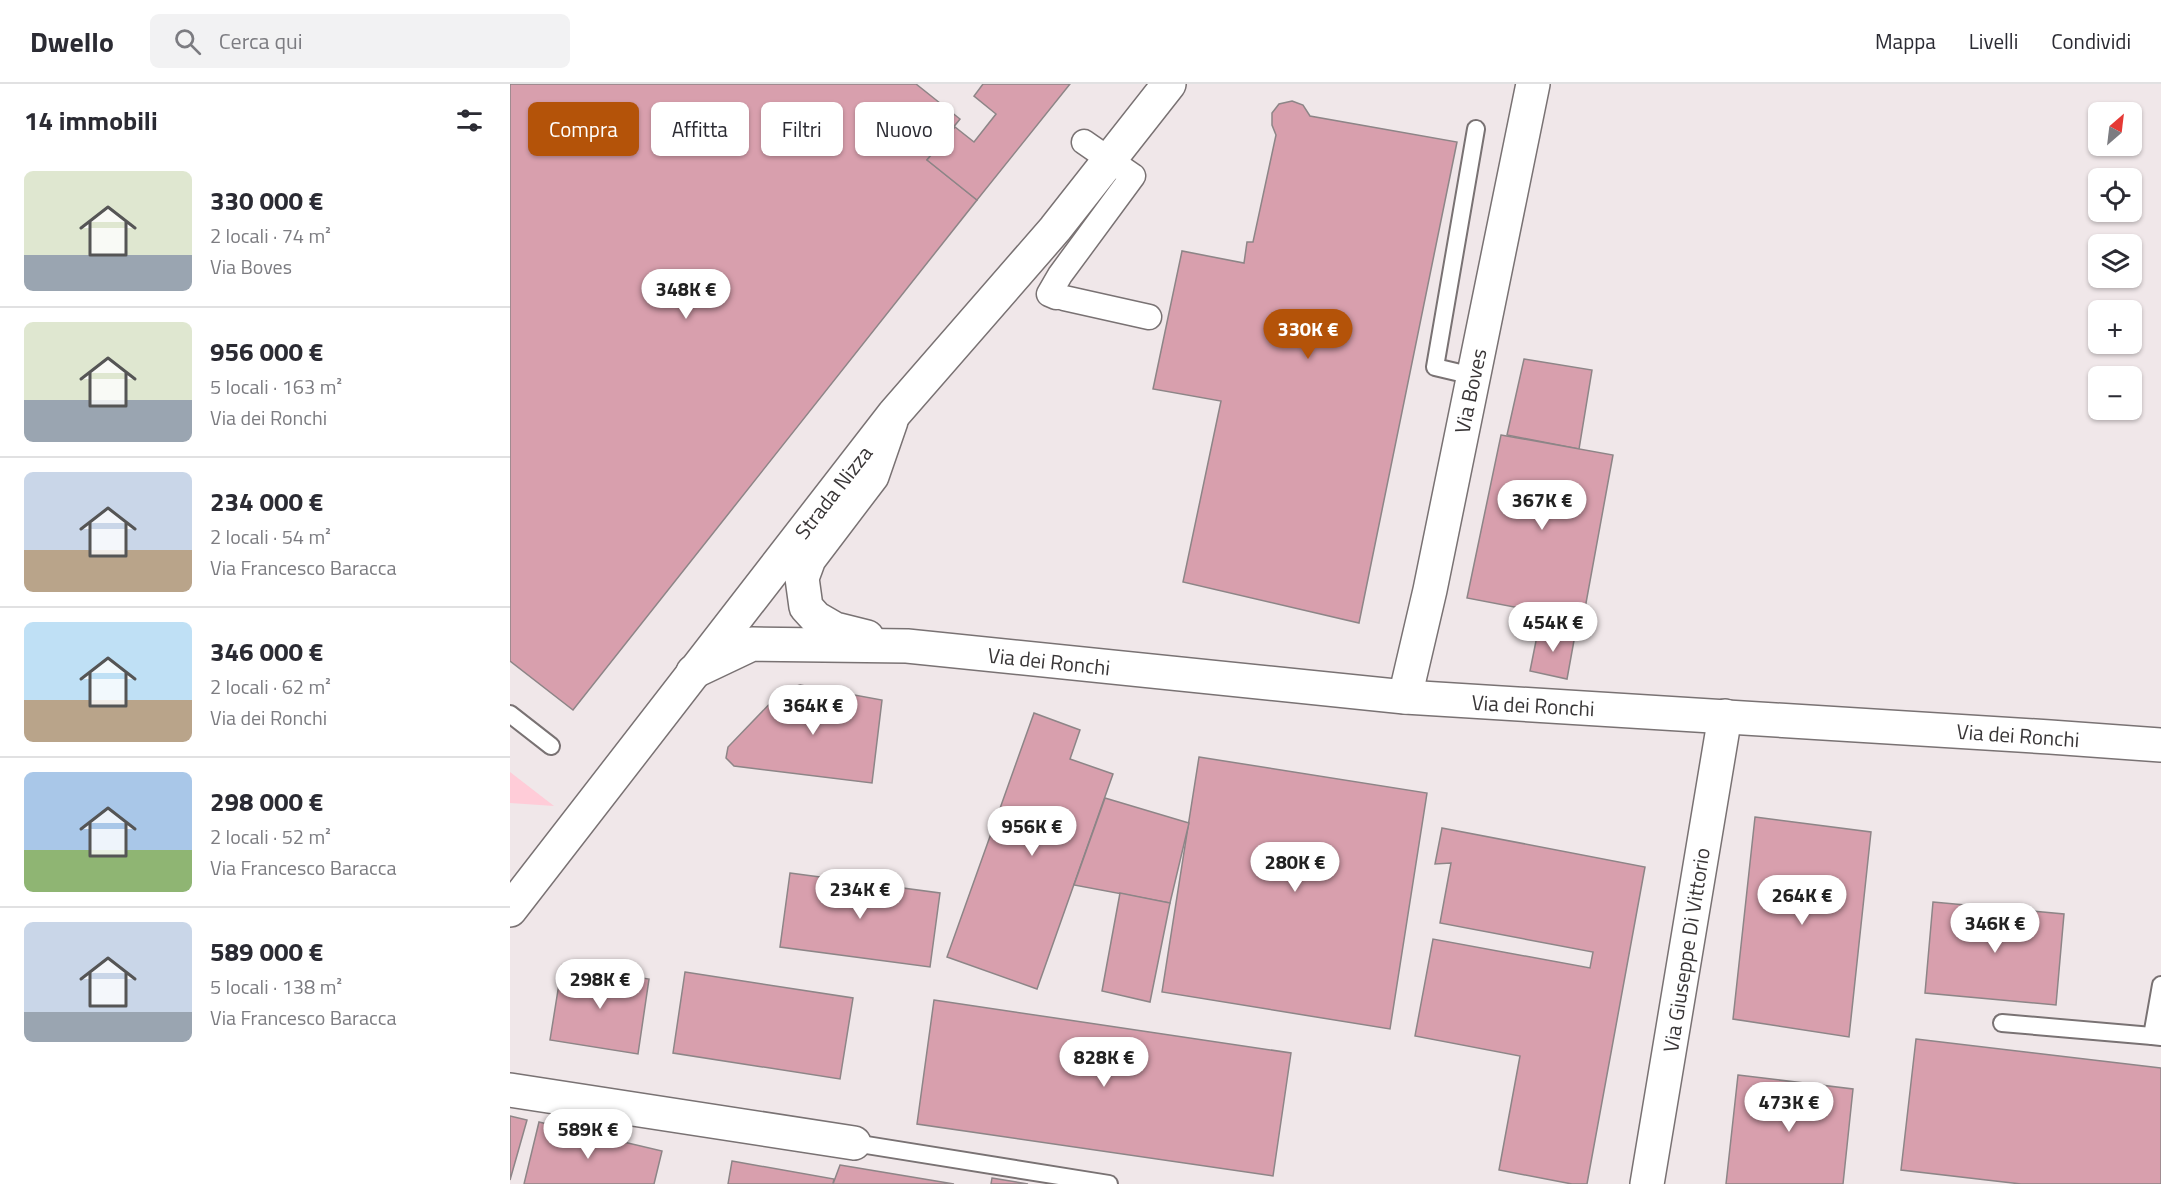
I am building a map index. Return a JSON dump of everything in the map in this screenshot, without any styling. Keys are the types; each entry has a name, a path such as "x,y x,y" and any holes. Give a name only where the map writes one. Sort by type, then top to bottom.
{"street":[{"name":"Strada Nizza","path":"510,910 894,414 1055,229 1096,151 1169,84"},
{"name":"Via Boves","path":"1404,697 1430,590 1533,84"},
{"path":"1096,151 1133,176 1060,275 1049,294 1149,317"},
{"name":"Via dei Ronchi","path":"894,414 872,476 809,559 802,578 802,592 806,607 816,618 835,629 907,646"},
{"name":"Via dei Ronchi","path":"693,672 752,644 907,646 1404,697 2161,746"},
{"name":"Via Giuseppe Di Vittorio","path":"1647,1184 1725,716"},
{"path":"510,1090 854,1143"}],"lane":[{"path":"1473,376 1435,368 1476,129"},
{"path":"510,714 551,746"},
{"path":"2002,1023 2156,1036 2161,985"},
{"path":"854,1143 1109,1184"}],"shaded area":[{"path":"510,772 554,806 510,803"}],"building":[{"path":"510,84 916,84 939,102 855,102 855,156 930,156 927,160 977,200 573,710 510,661"},
{"path":"983,84 1070,84 977,200 927,160 930,156 954,156 955,127 974,142 996,114 974,96"},
{"path":"1292,101 1303,105 1310,116 1457,142 1359,623 1183,582 1221,401 1153,389 1182,251 1244,263 1247,242 1253,242 1276,135 1272,125 1272,113 1279,104"},
{"path":"954,114 960,119 954,126"},
{"path":"1524,359 1592,370 1579,449 1507,435"},
{"path":"1501,435 1613,455 1580,636 1539,626 1541,612 1467,598"},
{"path":"1539,626 1575,635 1567,679 1530,671"},
{"path":"800,685 882,700 872,783 734,766 726,758 728,747 783,690"},
{"path":"1034,713 1080,730 1070,759 1113,774 1037,989 947,957"},
{"path":"1199,757 1427,793 1390,1029 1162,992"},
{"path":"1105,798 1189,823 1170,903 1074,885"},
{"path":"1755,817 1871,832 1849,1037 1733,1019"},
{"path":"1442,828 1645,867 1587,1184 1572,1184 1499,1170 1520,1056 1415,1036 1433,939 1590,968 1593,952 1440,923 1451,863 1435,864"},
{"path":"790,873 940,893 930,967 780,947"},
{"path":"1120,893 1170,903 1150,1002 1102,991"},
{"path":"1933,902 2064,914 2056,1005 1925,993"},
{"path":"562,965 649,979 638,1054 550,1040"},
{"path":"685,972 853,998 840,1079 673,1053"},
{"path":"934,1000 1291,1053 1273,1176 917,1124"},
{"path":"1916,1039 2161,1068 2161,1184 2021,1184 1901,1170"},
{"path":"1738,1075 1853,1089 1843,1184 1726,1184"},
{"path":"510,1116 527,1120 510,1180"},
{"path":"539,1122 662,1151 654,1184 524,1184"},
{"path":"732,1161 834,1179 833,1184 728,1184"},
{"path":"840,1165 954,1184 833,1184"},
{"path":"992,1178 1028,1184 991,1184"}]}
